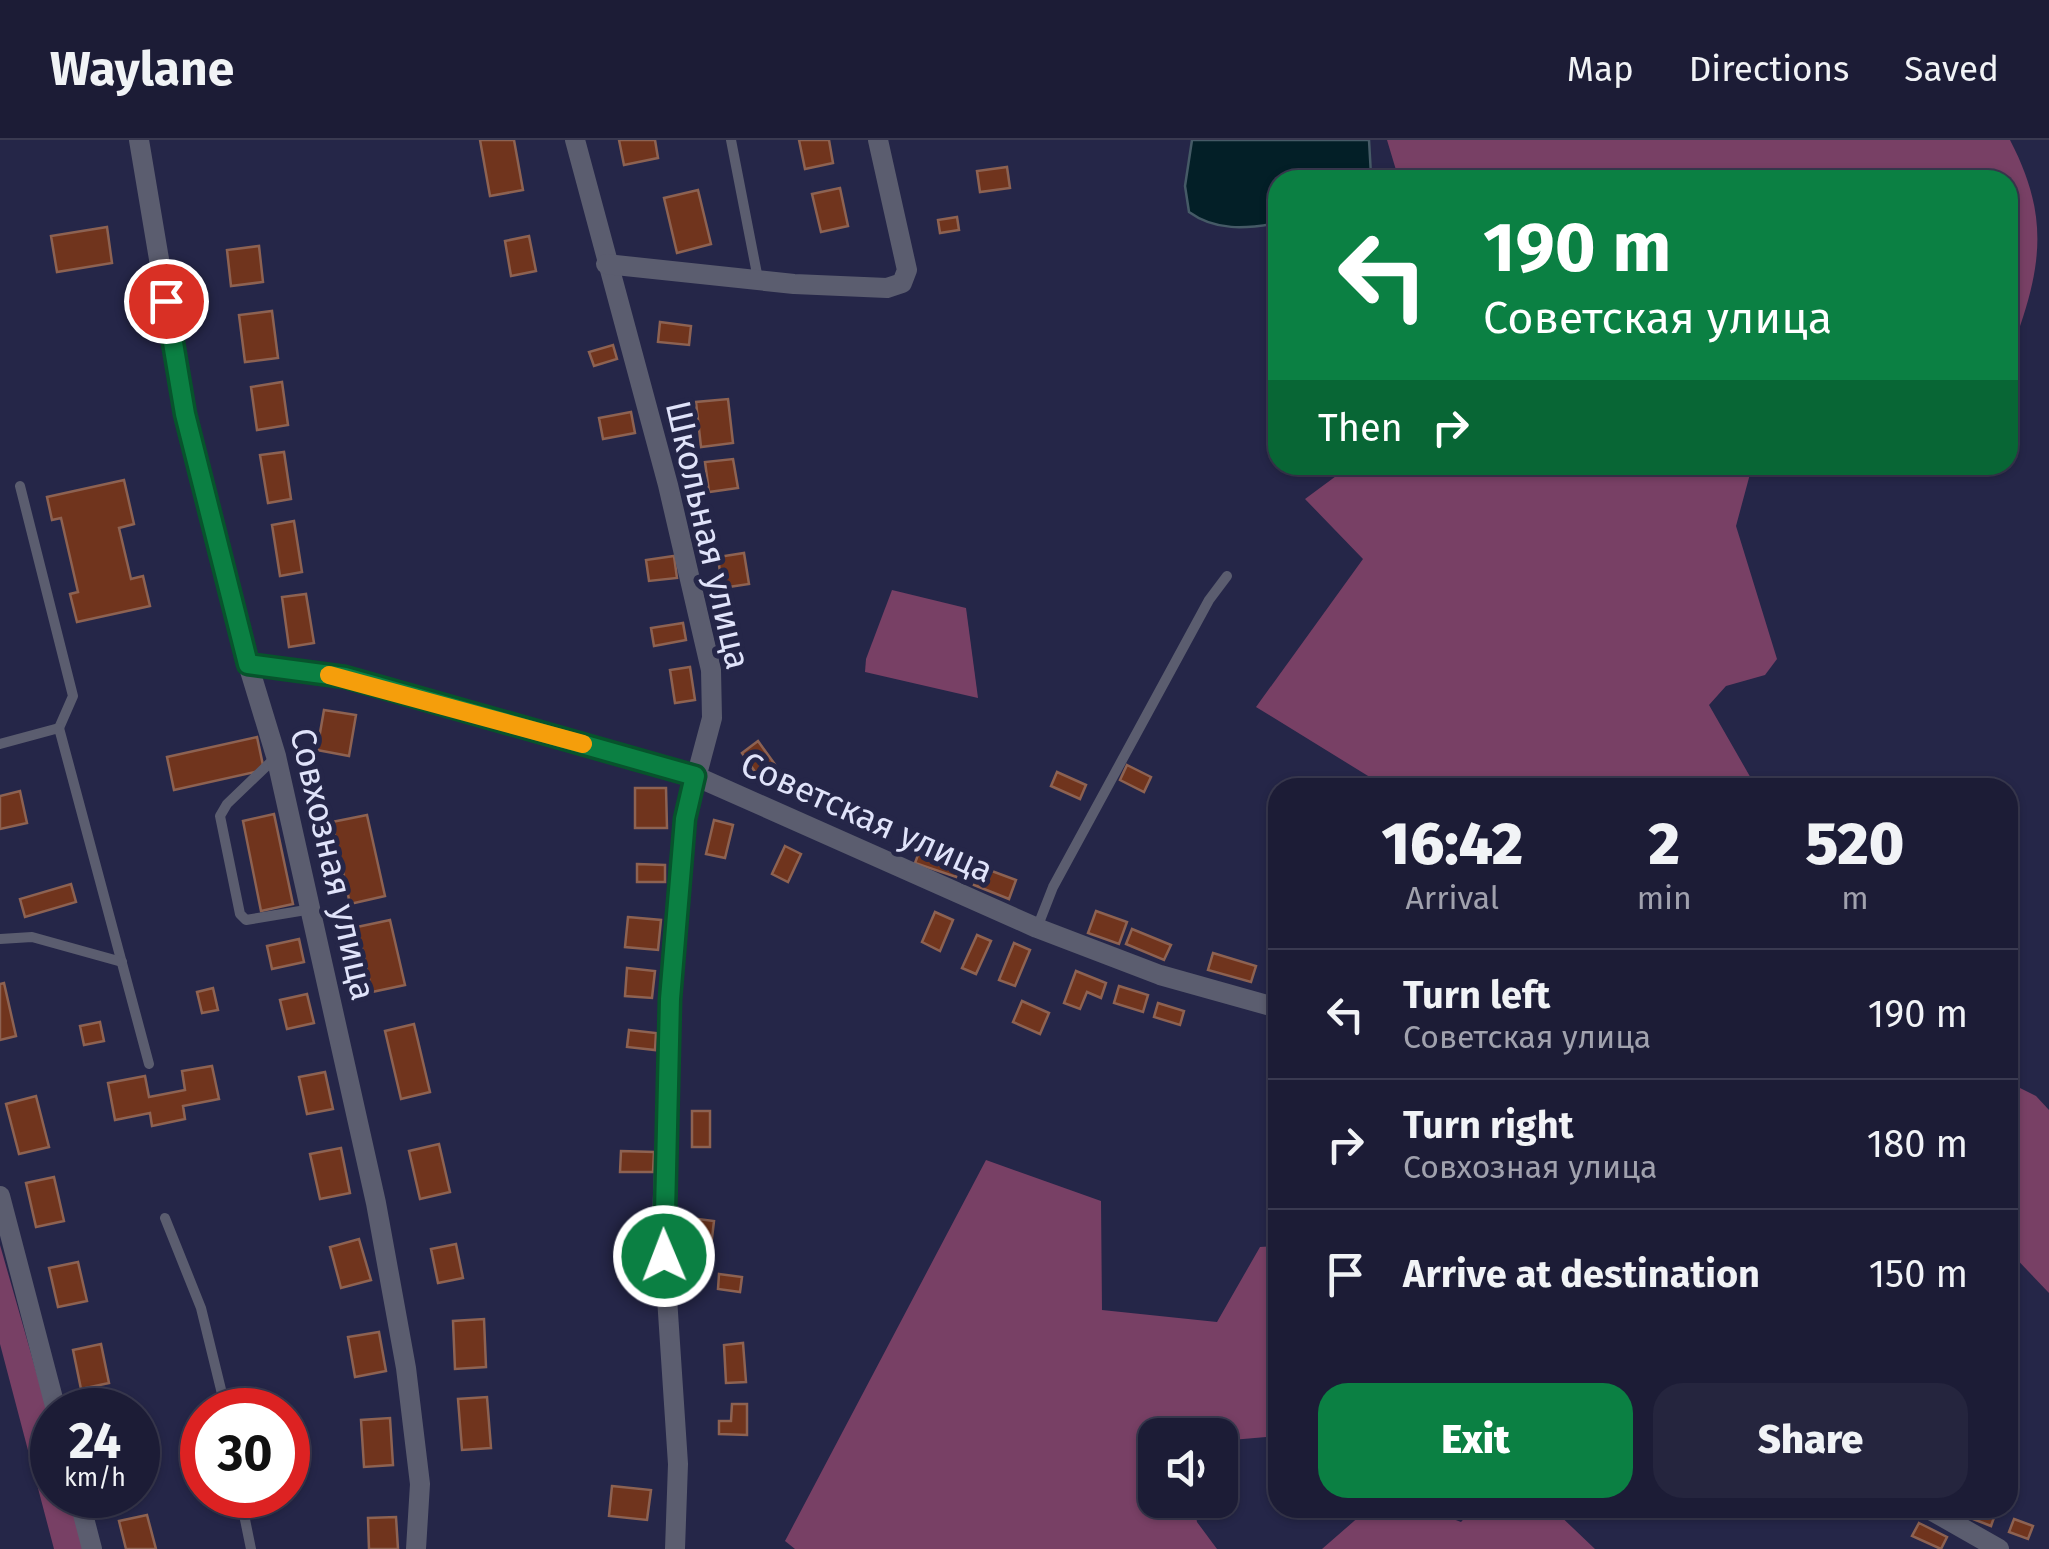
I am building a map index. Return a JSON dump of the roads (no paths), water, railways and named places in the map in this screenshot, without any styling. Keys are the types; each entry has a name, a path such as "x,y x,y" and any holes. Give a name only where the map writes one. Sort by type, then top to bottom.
{"street":[{"name":"Совхозная улица","path":"139,140 185,414 248,664 276,756 376,1203 406,1368 420,1484 416,1549"},
{"name":"Школьная улица","path":"575,140 668,485 712,670 712,718 685,819 670,999 662,1222 678,1464 675,1549"},
{"path":"606,264 758,280 887,288 902,283 907,270 878,140"},
{"name":"Советская улица","path":"248,664 345,677 695,776 1038,928 1160,975 1268,1005"},
{"path":"0,1196 50,1388"},
{"path":"84,1518 92,1549"},
{"path":"1945,1518 1999,1549"}],"lane":[{"path":"731,140 758,280"},
{"path":"20,486 73,696 59,728 149,1064"},
{"path":"1038,928 1072,852 1200,616 1226,576"},
{"path":"0,744 59,728"},
{"path":"276,756 227,804 220,816 240,914 246,920 312,909"},
{"path":"0,939 32,937 122,962"},
{"path":"164,1218 201,1308 221,1388"},
{"path":"245,1518 252,1549"}],"water":[{"path":"1192,140 1369,140 1371,170 1268,170 1268,224 1242,227 1209,223 1189,212 1185,186"}]}
